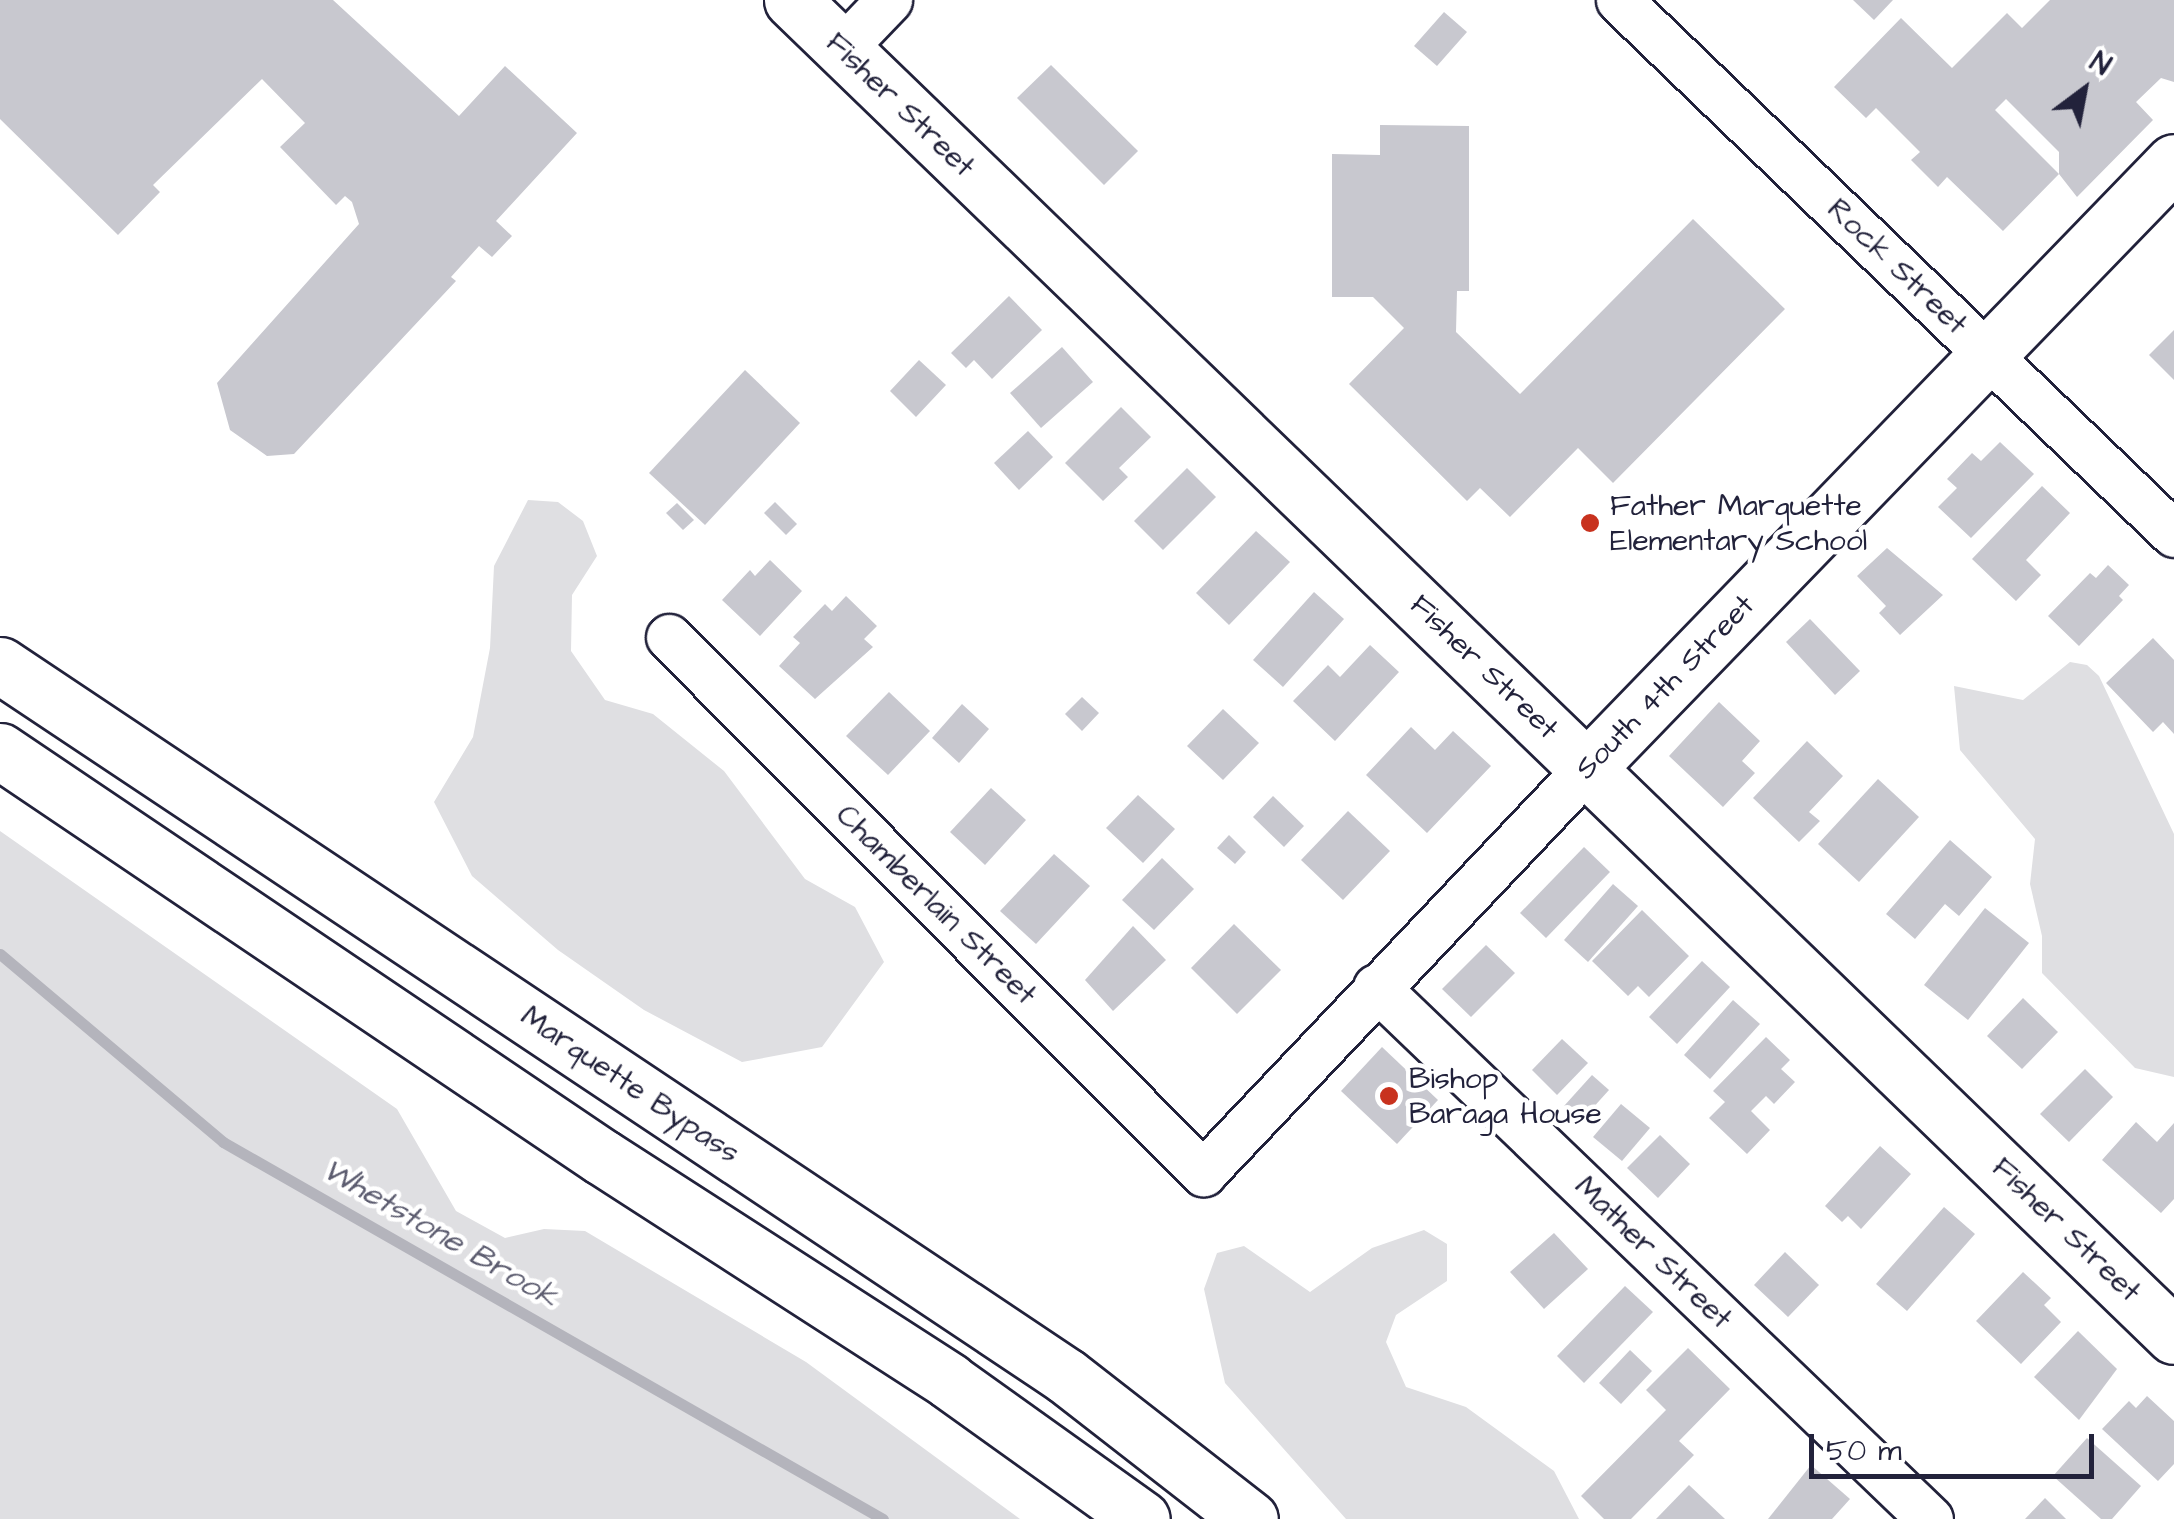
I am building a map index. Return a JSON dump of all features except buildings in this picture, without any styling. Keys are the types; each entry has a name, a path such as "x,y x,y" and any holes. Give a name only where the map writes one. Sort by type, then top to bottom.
{"main road":[{"name":"Fisher Street","path":"792,0 2174,1336"},
{"name":"South 4th Street","path":"1588,766 2174,162"},
{"name":"Marquette Bypass","path":"0,665 1066,1376 1250,1519"},
{"path":"0,751 602,1158 948,1381 1142,1519"}],"street":[{"path":"842,49 889,0"},
{"name":"Rock Street","path":"1619,0 2174,534"},
{"name":"Chamberlain Street","path":"670,637 1203,1172"},
{"name":"South 4th Street","path":"1203,1172 1588,766"},
{"name":"Mather Street","path":"1376,986 1930,1519"}],"shaded area":[{"path":"528,500 558,502 583,521 597,556 572,595 571,651 605,700 653,714 724,771 805,879 855,907 884,962 822,1047 742,1062 644,1010 558,950 472,876 434,802 473,737 490,648 494,566"},
{"path":"2070,662 2087,665 2099,676 2174,834 2174,1077 2135,1068 2042,973 2042,936 2030,884 2035,839 1960,750 1954,686 2023,700"},
{"path":"0,831 397,1109 456,1211 505,1238 544,1229 585,1231 806,1362 1020,1519 0,1519"},
{"path":"1424,1230 1447,1244 1447,1281 1396,1315 1386,1342 1406,1387 1466,1407 1554,1471 1579,1519 1346,1519 1225,1383 1204,1289 1217,1253 1244,1246 1310,1292 1372,1248"}],"waterway":[{"name":"Whetstone Brook","path":"0,954 223,1142 883,1519"}],"place":[{"name":"Father Marquette Elementary School","path":"1590,523"},
{"name":"Bishop Baraga House","path":"1389,1096"}]}
